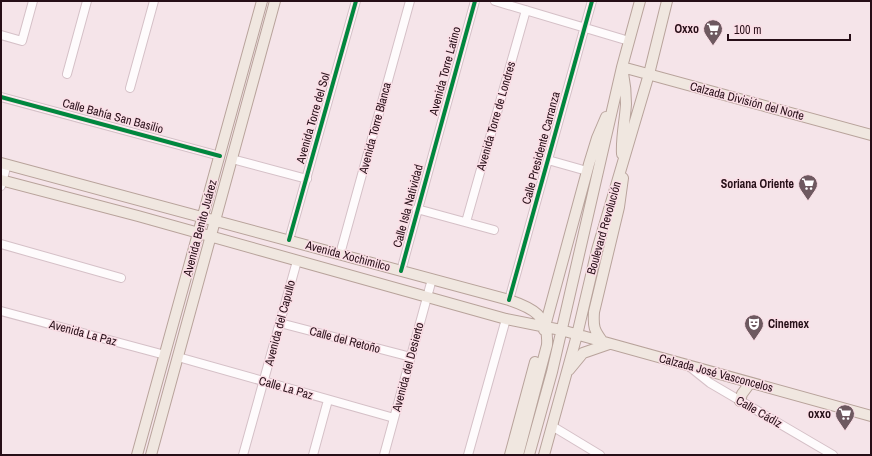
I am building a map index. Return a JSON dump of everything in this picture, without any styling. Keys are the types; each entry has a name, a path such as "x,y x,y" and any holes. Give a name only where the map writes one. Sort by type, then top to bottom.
{"main road":[{"name":"Avenida Benito Juárez","path":"136,455 262,1"},
{"name":"Avenida Benito Juárez","path":"151,455 275,1"},
{"path":"528,455 552,372 622,67 640,1"},
{"name":"Boulevard Revolución","path":"544,455 577,335 594,263 649,74 667,1"},
{"path":"566,374 583,353 606,343 595,331 593,323 594,312 623,187 622,140 626,92 622,67"},
{"name":"Calzada División del Norte","path":"622,67 871,136"},
{"path":"510,455 587,171 597,138 614,101"},
{"name":"Avenida Xochimilco","path":"4,163 510,300 535,310 545,327"},
{"name":"Avenida Xochimilco","path":"2,182 198,233 506,319 561,330"},
{"path":"518,455 547,344 545,327"},
{"name":"Calzada José Vasconcelos","path":"561,330 871,416"},
{"path":"740,401 742,394 750,383"}],"street":[{"path":"1,35 22,41 33,1"},
{"path":"67,74 88,1"},
{"path":"130,88 154,1"},
{"name":"Avenida Torre del Sol","path":"289,240 356,1"},
{"name":"Avenida Torre Blanca","path":"340,254 410,1"},
{"name":"Avenida Torre Latino","path":"435,147 475,1"},
{"path":"495,1 629,41"},
{"name":"Calle Presidente Carranza","path":"510,300 592,1"},
{"name":"Avenida Torre de Londres","path":"466,222 526,10"},
{"name":"Calle Bahía San Basilio","path":"1,97 220,156"},
{"name":"Calle Isla Natividad","path":"400,270 435,147"},
{"path":"232,159 307,179"},
{"path":"548,160 587,171"},
{"path":"2,182 4,163"},
{"path":"418,210 494,230"},
{"path":"1,244 121,278"},
{"name":"Avenida del Capullo","path":"243,455 297,261"},
{"name":"Avenida del Desierto","path":"384,455 432,279"},
{"name":"Avenida La Paz","path":"1,311 164,355"},
{"path":"468,455 506,319"},
{"name":"Calle del Retoño","path":"280,323 411,357"},
{"name":"Calle La Paz","path":"178,357 394,418"},
{"name":"Calle Cádiz","path":"688,365 710,383 833,455"},
{"path":"313,455 328,400"},
{"path":"552,426 600,455"}],"cycle path":[{"path":"289,240 356,1"},
{"path":"401,271 475,1"},
{"path":"509,300 592,1"},
{"path":"1,97 220,156"}],"place":[{"name":"Oxxo","path":"713,46"},
{"name":"Soriana Oriente","path":"808,201"},
{"name":"Cinemex","path":"754,341"},
{"name":"oxxo","path":"845,431"}]}
